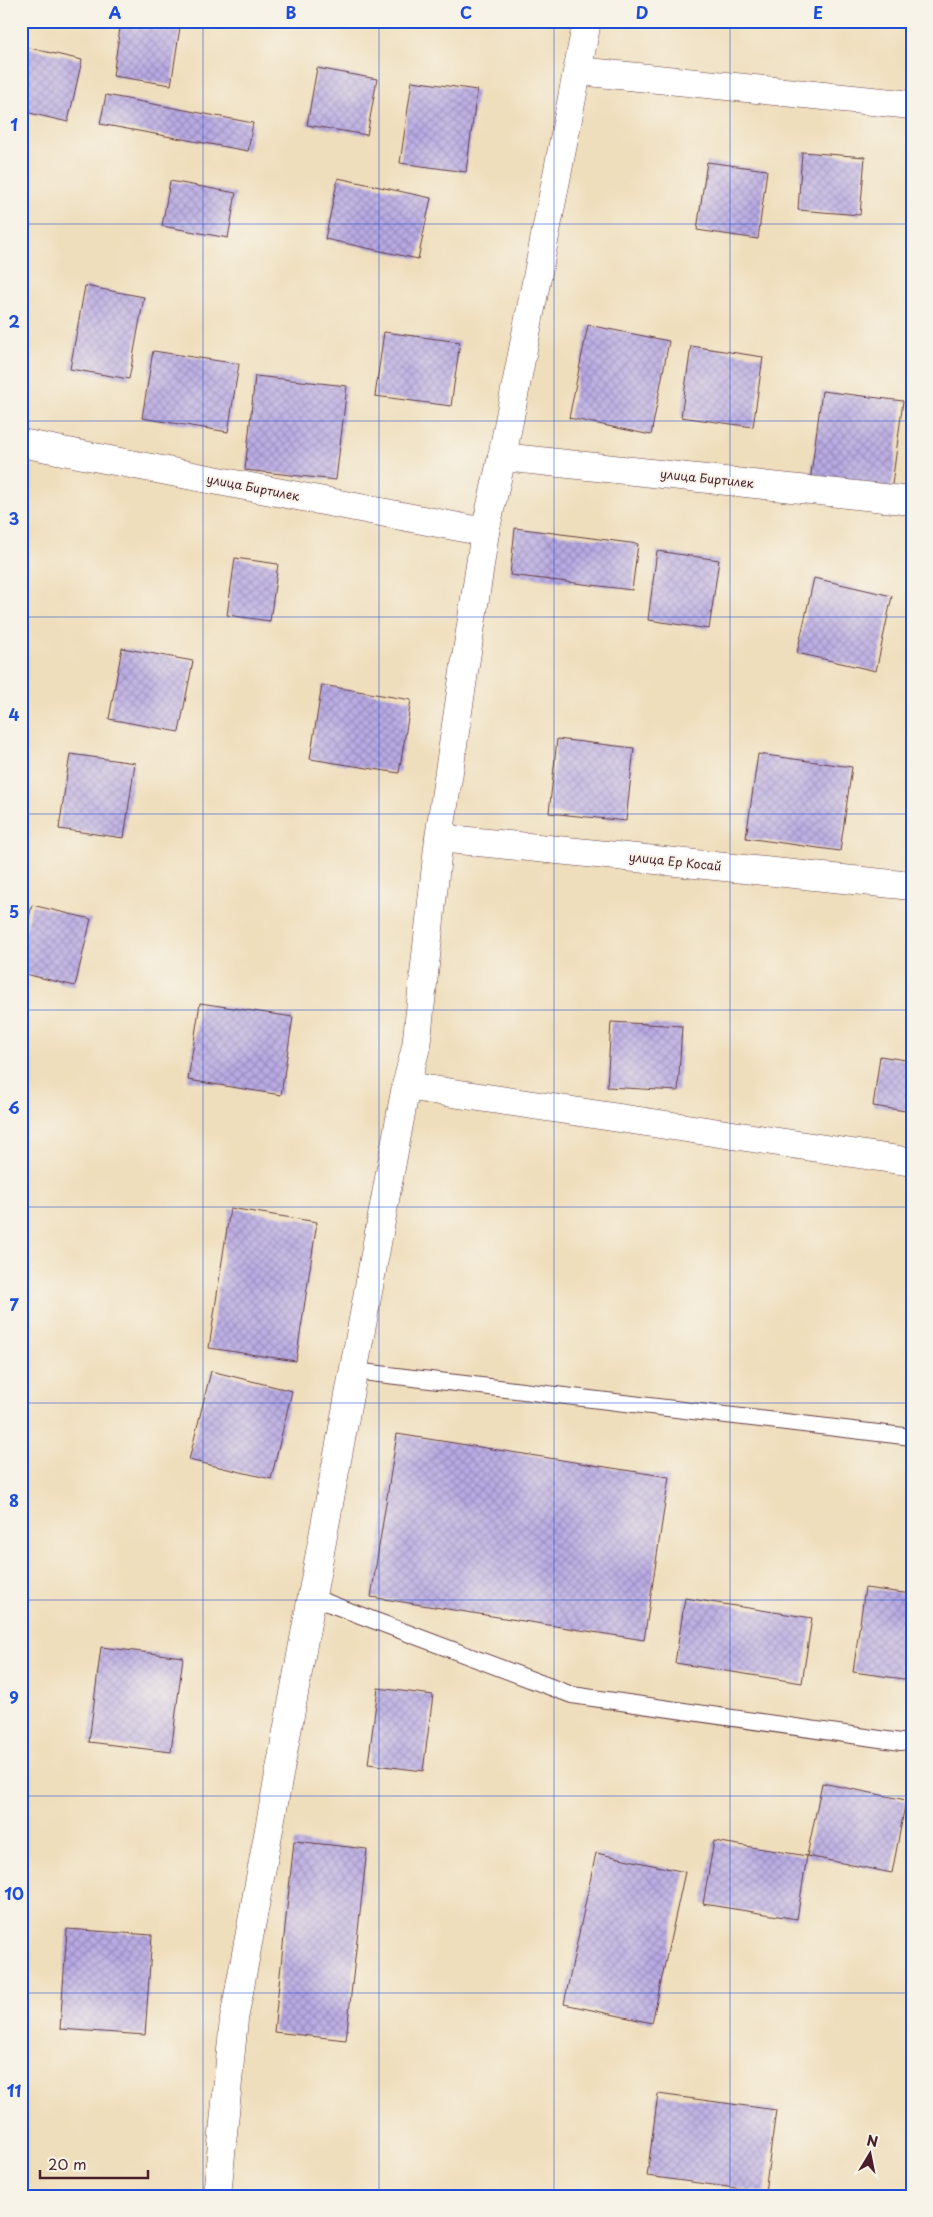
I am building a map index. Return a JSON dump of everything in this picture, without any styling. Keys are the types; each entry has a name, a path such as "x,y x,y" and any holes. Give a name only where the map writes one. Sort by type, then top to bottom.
{"street":[{"path":"217,2196 234,2019 406,1086 416,1047 439,838 485,532 502,457 588,21"},
{"path":"579,71 912,105"},
{"name":"улица Биртилек","path":"21,443 485,532"},
{"name":"улица Биртилек","path":"502,457 912,501"},
{"name":"улица Ер Косай","path":"439,838 912,886"},
{"path":"406,1086 912,1162"}],"lane":[{"path":"354,1371 912,1437"},
{"path":"312,1597 572,1695 901,1742"}],"building":[{"path":"121,21 181,21 171,85 113,76"},
{"path":"912,21 912,30 882,22"},
{"path":"21,46 82,60 68,122 21,111"},
{"path":"317,68 377,79 367,135 307,125"},
{"path":"412,81 477,90 466,172 400,163"},
{"path":"106,95 253,123 248,151 100,124"},
{"path":"802,152 865,157 860,215 798,210"},
{"path":"707,162 767,170 758,239 697,230"},
{"path":"338,178 431,198 418,259 325,239"},
{"path":"170,181 236,193 228,238 162,226"},
{"path":"85,286 144,297 129,379 70,369"},
{"path":"588,325 669,341 651,435 569,418"},
{"path":"384,332 460,342 451,406 375,396"},
{"path":"691,346 763,357 753,427 681,417"},
{"path":"153,351 239,364 228,432 142,418"},
{"path":"255,376 347,386 336,480 245,470"},
{"path":"822,391 903,401 891,492 810,482"},
{"path":"910,441 912,441 912,487 907,486"},
{"path":"515,528 638,544 632,590 510,575"},
{"path":"657,551 719,560 709,629 648,620"},
{"path":"235,558 278,564 270,621 227,615"},
{"path":"814,578 892,596 876,671 797,653"},
{"path":"122,648 193,661 179,732 109,719"},
{"path":"322,685 411,700 399,773 310,759"},
{"path":"557,739 634,748 626,821 549,813"},
{"path":"70,754 135,763 124,838 59,829"},
{"path":"758,754 852,767 840,851 746,838"},
{"path":"21,799 26,799 22,820 21,820"},
{"path":"32,905 91,919 75,986 21,973 21,952"},
{"path":"200,1003 293,1017 281,1095 188,1080"},
{"path":"611,1022 682,1026 678,1091 607,1087"},
{"path":"880,1056 912,1061 912,1112 873,1106"},
{"path":"230,1208 317,1222 296,1361 209,1348"},
{"path":"211,1371 292,1391 271,1479 189,1460"},
{"path":"397,1434 669,1477 644,1640 371,1597"},
{"path":"865,1588 912,1594 911,1680 853,1672"},
{"path":"685,1598 812,1618 802,1683 675,1663"},
{"path":"101,1647 183,1657 171,1752 89,1742"},
{"path":"378,1688 433,1695 423,1771 368,1764"},
{"path":"822,1783 906,1800 892,1873 807,1856"},
{"path":"294,1841 367,1849 346,2040 274,2032"},
{"path":"714,1841 807,1856 797,1919 703,1904"},
{"path":"596,1853 685,1872 652,2023 564,2004"},
{"path":"67,1929 152,1935 145,2035 60,2029"},
{"path":"658,2094 776,2110 765,2192 647,2176"}]}
